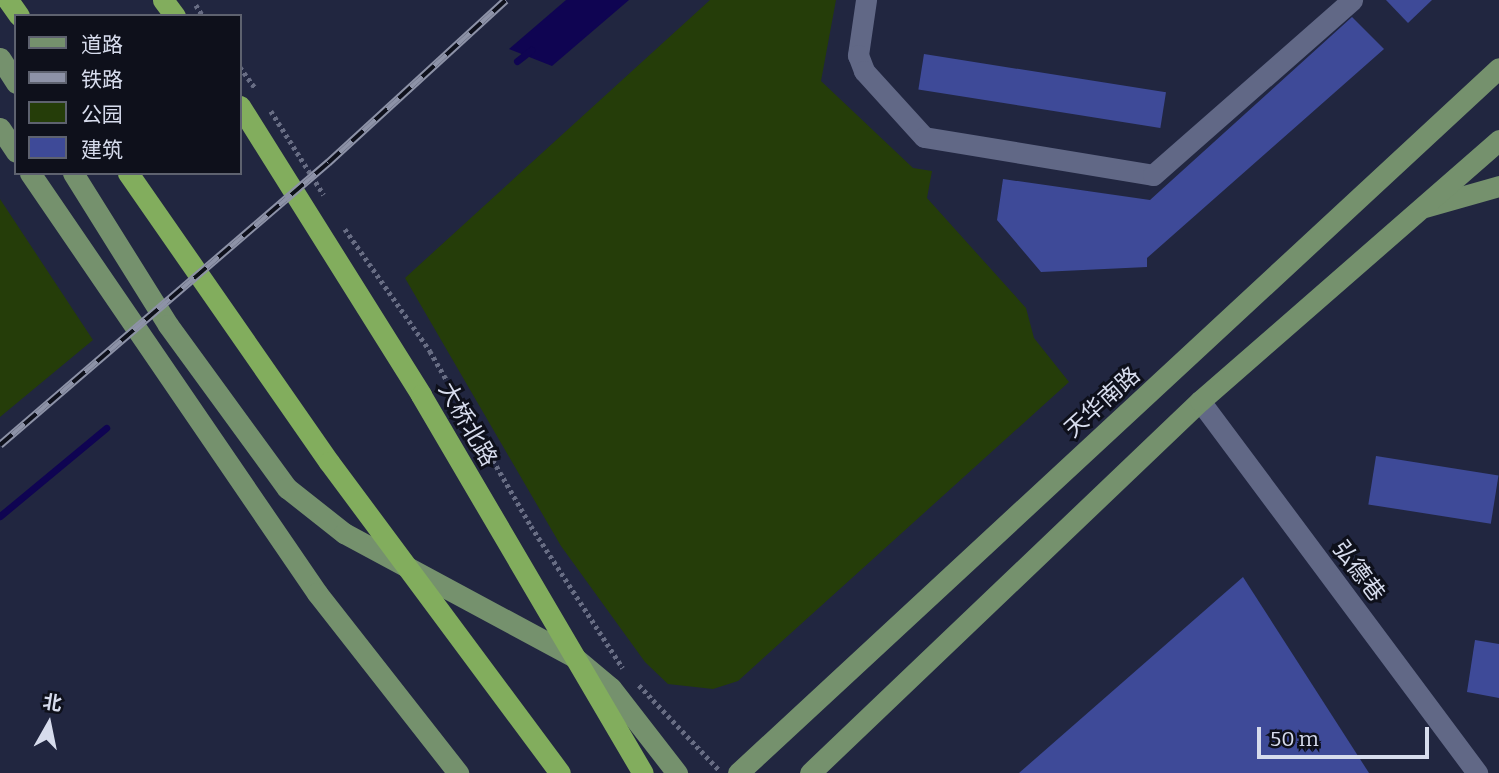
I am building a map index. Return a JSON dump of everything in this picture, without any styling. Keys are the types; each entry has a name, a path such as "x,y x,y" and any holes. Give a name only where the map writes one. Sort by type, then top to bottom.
{"highway":[{"name":"大桥北路","path":"242,109 421,395 643,773"},
{"path":"129,175 329,462 560,773"}],"main road":[{"path":"0,58 14,80"},
{"name":"天华南路","path":"738,773 1499,68"},
{"path":"0,128 14,149"},
{"path":"810,773 1200,401 1499,140"},
{"path":"31,175 317,593 458,773"},
{"path":"74,175 168,325 288,488 344,533 574,657 611,688 677,773"},
{"path":"1416,210 1499,186"}],"street":[{"path":"866,0 858,55 864,71 924,137 1153,175 1352,0"},
{"name":"弘德巷","path":"1200,401 1477,773"}],"path":[{"path":"242,70 327,200"},
{"path":"341,222 430,351 531,526 621,665 722,773"}],"green space":[{"path":"710,0 836,0 821,81 913,168 932,171 927,198 1026,308 1034,338 1069,382 738,681 713,689 668,684 645,662 561,546 405,278"},
{"path":"0,199 93,340 0,417"}],"shaded area":[{"path":"566,0 629,0 552,66 509,49"}],"building":[{"path":"1386,0 1432,0 1408,23"},
{"path":"1352,17 1384,49 1147,258 1147,267 1041,272 997,220 1003,179 1150,200"},
{"path":"924,54 1166,92 1160,128 918,90"},
{"path":"1376,456 1498,475 1491,524 1368,504"},
{"path":"1243,577 1369,773 1019,773"},
{"path":"1475,640 1499,644 1499,698 1467,692"}],"waterway":[{"path":"517,61 531,50"},
{"path":"0,516 106,428"}],"railway":[{"path":"0,445 328,163 506,0"}]}
